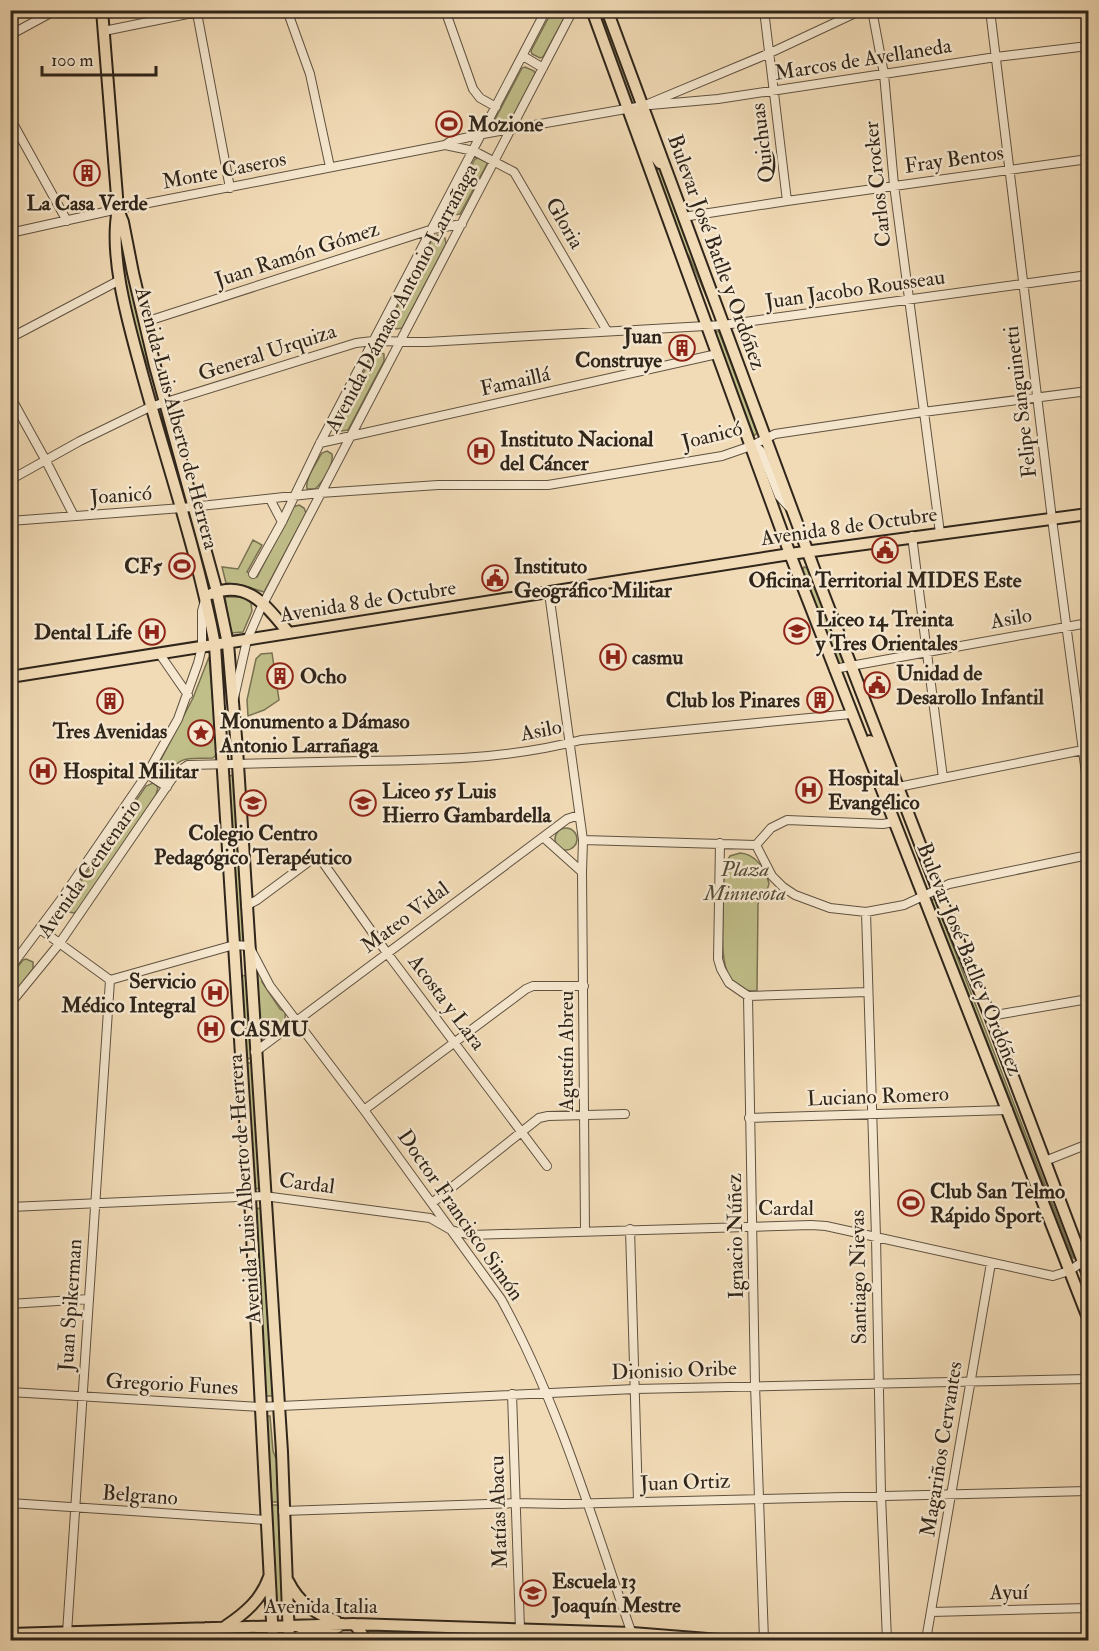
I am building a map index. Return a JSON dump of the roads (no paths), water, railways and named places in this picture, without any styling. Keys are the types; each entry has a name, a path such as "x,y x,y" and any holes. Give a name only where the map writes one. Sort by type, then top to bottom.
{"main road":[{"name":"Avenida Luis Alberto de Herrera","path":"102,10 118,209 166,403 218,592 228,644 282,1452 290,1641"},
{"name":"Bulevar José Batlle y Ordóñez","path":"592,10 790,554 1089,1318"},
{"name":"Bulevar José Batlle y Ordóñez","path":"608,10 851,666 937,889 990,1016 1045,1161 1086,1260 1089,1275"},
{"path":"627,109 635,111 650,149 666,170"},
{"name":"Avenida Luis Alberto de Herrera","path":"118,209 115,223 120,280 128,323 150,407 182,508 215,645 250,1197 273,1641"},
{"path":"677,248 688,258 711,318 723,325"},
{"name":"Avenida 8 de Octubre","path":"10,677 790,554 1089,514"},
{"path":"205,599 218,592 244,592 258,598 289,633"},
{"path":"853,717 867,734 889,786 898,787"},
{"path":"226,1626 250,1609 266,1586 271,1574"},
{"path":"286,1577 296,1595 310,1610 348,1624 362,1634 362,1641"},
{"path":"290,1641 303,1634 332,1632 348,1624"},
{"name":"Avenida Italia","path":"10,1635 226,1626 348,1624 520,1629 720,1641"},
{"path":"280,1641 288,1625"},
{"path":"201,1641 206,1628"}],"street":[{"path":"10,35 56,10"},
{"path":"104,31 207,10"},
{"path":"287,10 310,74 330,166"},
{"path":"445,10 473,89 480,98 496,107"},
{"name":"Avenida Dámaso Antonio Larrañaga","path":"253,574 546,10"},
{"name":"Avenida Dámaso Antonio Larrañaga","path":"233,702 247,640 263,603 573,10"},
{"name":"Quichuas","path":"765,10 787,201"},
{"name":"Monte Caseros","path":"445,145 451,141 483,134 643,106 770,53 862,10"},
{"name":"Carlos Crocker","path":"872,10 884,74 894,185 940,533"},
{"name":"Felipe Sanguinetti","path":"990,10 1052,519 1086,749 1089,788"},
{"path":"197,13 230,188"},
{"name":"Marcos de Avellaneda","path":"643,106 685,103 996,57 1089,46"},
{"path":"523,56 543,68"},
{"path":"10,117 67,221"},
{"name":"Monte Caseros","path":"10,233 330,166 445,145 474,151"},
{"name":"Gloria","path":"474,151 514,172 607,331"},
{"name":"Fray Bentos","path":"683,217 894,185 1089,159"},
{"name":"Juan Ramón Gómez","path":"145,322 433,229 462,224"},
{"name":"Juan Jacobo Rousseau","path":"373,341 427,342 723,325 1089,275"},
{"path":"10,338 120,280"},
{"name":"General Urquiza","path":"10,480 80,441 150,407 347,345 373,341"},
{"name":"Famaillá","path":"320,443 717,354"},
{"name":"Joanicó","path":"10,521 195,507 320,493 455,484 548,485 722,456 751,446 775,434 1089,391"},
{"path":"10,396 74,516"},
{"name":"Bulevar José Batlle y Ordóñez","path":"751,446 761,451 778,496 791,508"},
{"path":"270,500 282,522"},
{"path":"912,536 943,778"},
{"name":"Agustín Abreu","path":"549,592 583,840 585,1230"},
{"name":"Avenida Luis Alberto de Herrera","path":"202,647 202,611 205,599"},
{"name":"Asilo","path":"834,669 1089,623"},
{"name":"Avenida Centenario","path":"10,968 40,929 147,774 178,719 202,647"},
{"path":"159,653 188,694"},
{"name":"Asilo","path":"237,764 484,757 531,752 581,740 853,717"},
{"path":"898,787 1086,749"},
{"name":"Avenida Centenario","path":"10,1004 59,944 178,770 188,765 237,764"},
{"path":"147,774 167,787"},
{"name":"Mateo Vidal","path":"255,1052 567,819 579,815"},
{"path":"756,845 771,828 787,820 884,824 894,822"},
{"path":"543,837 582,872"},
{"path":"583,840 756,845"},
{"path":"720,843 718,959 729,983 748,996 867,992"},
{"path":"756,845 772,876 795,895 830,908 866,912 904,905 949,884 1089,855"},
{"name":"Acosta y Lara","path":"246,906 311,860 319,860 324,864 387,953 547,1166"},
{"name":"Santiago Nievas","path":"866,912 887,1641"},
{"path":"40,929 110,980 234,945 249,946"},
{"name":"Doctor Francisco Simón","path":"249,946 270,986 364,1110 501,1299 546,1392 563,1434 633,1637"},
{"name":"Juan Spikerman","path":"67,1633 110,980"},
{"path":"364,1110 533,986 584,986"},
{"name":"Ignacio Núñez","path":"748,996 755,1385 764,1641"},
{"path":"990,1016 1089,999"},
{"name":"Luciano Romero","path":"749,1118 1008,1110"},
{"path":"430,1218 432,1203 539,1118 625,1114"},
{"path":"1045,1161 1089,1144"},
{"name":"Cardal","path":"10,1207 264,1196 430,1218 451,1230 470,1235 585,1230 826,1226 1053,1276 1069,1271"},
{"path":"630,1229 638,1501"},
{"path":"1069,1271 1086,1260"},
{"name":"Magariños Cervantes","path":"926,1641 991,1263"},
{"path":"10,1304 89,1299"},
{"name":"Dionisio Oribe","path":"260,1407 546,1392 755,1385 1089,1380"},
{"name":"Gregorio Funes","path":"10,1392 260,1407"},
{"name":"Matías Abacu","path":"513,1394 520,1629"},
{"name":"Juan Ortiz","path":"283,1511 515,1503 1089,1491"},
{"name":"Belgrano","path":"10,1503 267,1520"},
{"name":"Ayuí","path":"931,1612 1089,1608"}],"place":[{"name":"Mozione","path":"449,124"},
{"name":"La Casa Verde","path":"87,173"},
{"name":"Juan Construye","path":"682,348"},
{"name":"Instituto Nacional del Cáncer","path":"481,451"},
{"name":"Oficina Territorial MIDES Este","path":"885,550"},
{"name":"CF5","path":"182,566"},
{"name":"Instituto Geográfico Militar","path":"495,578"},
{"name":"Liceo 14 Treinta y Tres Orientales","path":"797,631"},
{"name":"Dental Life","path":"152,632"},
{"name":"casmu","path":"613,657"},
{"name":"Ocho","path":"280,676"},
{"name":"Unidad de Desarollo Infantil","path":"877,685"},
{"name":"Club los Pinares","path":"820,700"},
{"name":"Tres Avenidas","path":"110,701"},
{"name":"Monumento a Dámaso Antonio Larrañaga","path":"201,733"},
{"name":"Hospital Militar","path":"43,771"},
{"name":"Hospital Evangélico","path":"809,790"},
{"name":"Colegio Centro Pedagógico Terapéutico","path":"253,803"},
{"name":"Liceo 55 Luis Hierro Gambardella","path":"363,803"},
{"name":"Servicio Médico Integral","path":"215,993"},
{"name":"CASMU","path":"211,1029"},
{"name":"Club San Telmo Rápido Sport","path":"911,1203"},
{"name":"Escuela 13 Joaquín Mestre","path":"533,1593"}],"park label":[{"name":"Plaza Minnesota","path":"745,881"}]}
